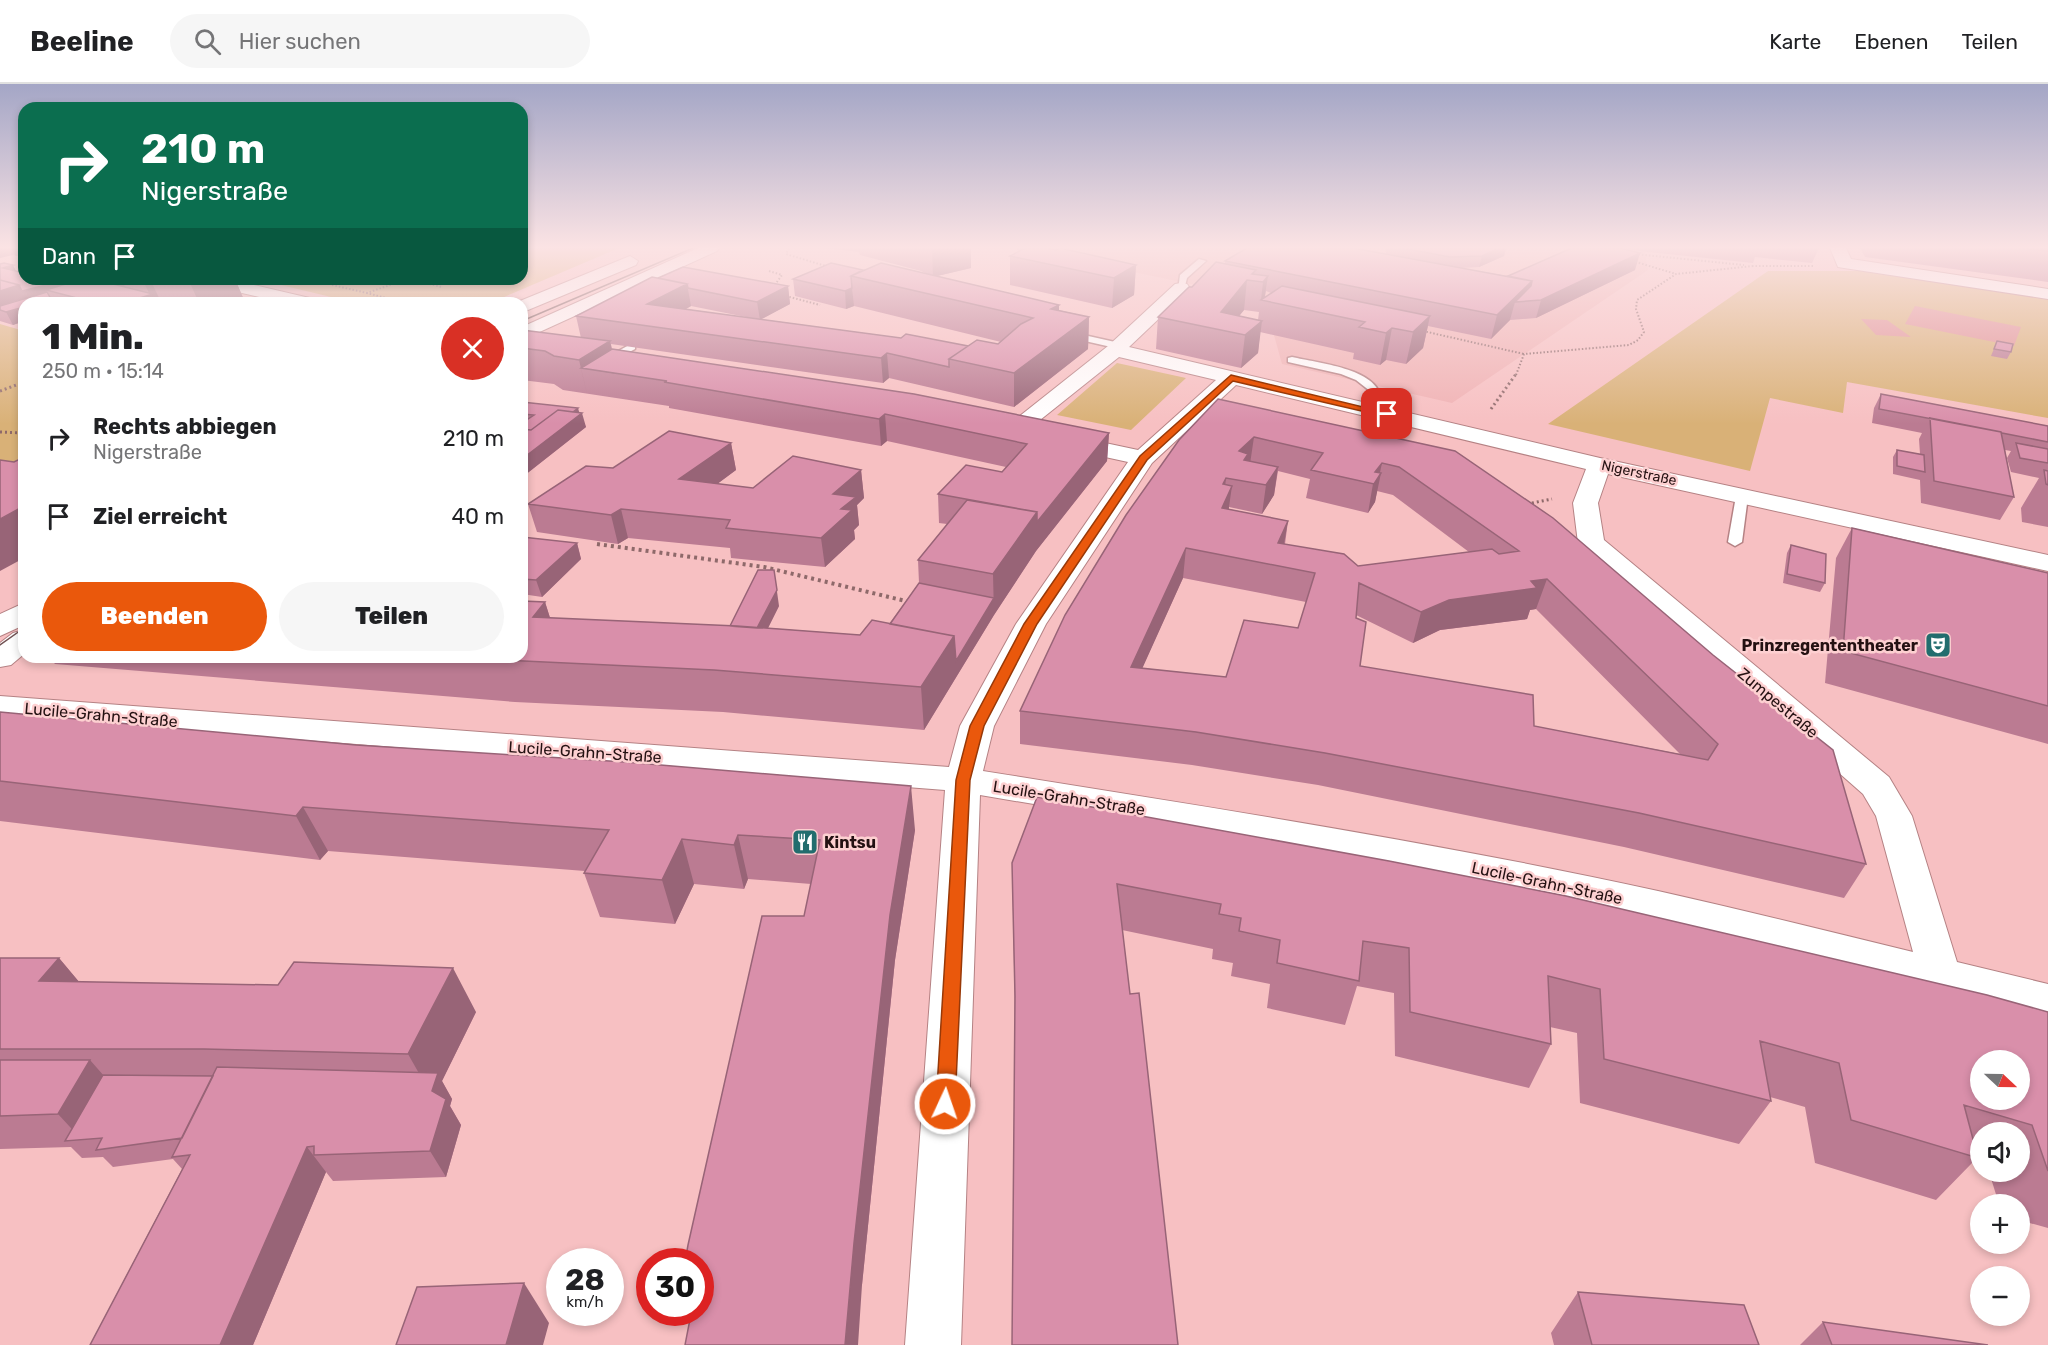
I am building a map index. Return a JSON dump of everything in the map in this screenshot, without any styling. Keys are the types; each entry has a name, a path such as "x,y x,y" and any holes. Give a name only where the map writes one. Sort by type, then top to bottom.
{"street":[{"path":"528,343 600,307"},
{"path":"1143,458 1012,431 1118,348 1161,307"},
{"name":"Nigerstraße","path":"1118,348 1231,378 1600,465 2048,563"},
{"path":"595,360 640,367"},
{"path":"933,1345 963,780 977,726 1030,624 1143,458 1231,378"},
{"name":"Zumpestraße","path":"1600,465 1588,491 1583,515 1591,543 1876,786 1886,800 1894,816 1940,975"},
{"path":"0,627 18,616"},
{"path":"0,658 18,644"},
{"name":"Lucile-Grahn-Straße","path":"0,706 963,780 1275,831 1541,882 1658,906 2048,1002"}],"lane":[{"path":"1052,330 1118,348"},
{"path":"595,360 631,347"},
{"path":"1292,360 1360,378 1376,390 1376,399 1367,410"},
{"path":"1735,542 1742,496"}],"path":[{"path":"1418,330 1524,354 1629,345 1644,332 1636,307"},
{"path":"1467,433 1504,395 1520,369 1524,354"},
{"path":"0,391 18,384"},
{"path":"0,432 18,433"},
{"path":"1520,506 1588,491"},
{"path":"597,544 764,567 917,604"}],"shaded area":[{"path":"1266,307 1594,307 1452,403 1282,364"},
{"path":"1716,307 2048,307 2048,418 1847,382 1843,413 1770,398 1750,471 1548,424"},
{"path":"1915,307 1919,307 2021,327 2014,346 1905,324"},
{"path":"1861,319 1887,320 1911,337 1876,335"},
{"path":"0,324 18,329 18,474 0,481"},
{"path":"1117,363 1186,378 1131,430 1057,415"}],"building":[{"path":"0,307 18,307 6,312 0,310"},
{"path":"594,307 668,307 901,338 906,334 968,346 949,359 949,367 887,353 881,358 576,316"},
{"path":"985,307 1055,307 1051,309 1089,317 1014,373 949,359 977,340 998,344 1021,324 1033,318"},
{"path":"1168,307 1225,307 1221,312 1262,321 1245,335 1158,317"},
{"path":"1293,307 1385,307 1430,316 1413,332 1392,328 1386,333 1359,327 1365,322"},
{"path":"1456,307 1505,307 1497,315"},
{"path":"528,331 610,341 579,360 554,356 545,351 528,349"},
{"path":"1997,341 2013,344 2011,352 1994,349"},
{"path":"612,349 914,394 1109,433 1037,522 1037,512 938,494 966,465 1002,472 1027,444 885,414 879,419 581,368"},
{"path":"1881,394 2048,426 2048,442 1879,409"},
{"path":"1218,399 1455,451 1553,518 1713,655 1833,750 1866,864 1639,813 1325,753 1196,732 1020,711 1065,615 1126,515 1179,440","holes":["1254,437 1323,453 1311,470 1374,484 1381,473 1375,472 1382,463 1399,467 1519,551 1499,554 1492,549 1358,566 1344,554 1278,543 1288,521 1222,508 1232,486 1223,484 1226,478 1266,485 1278,467 1244,460 1248,454 1239,451","1186,548 1315,573 1298,628 1244,620 1226,677 1131,667","1547,579 1718,744 1708,760 1534,726 1533,695 1360,666 1366,622 1356,618 1359,583 1421,612 1449,600 1537,588 1531,581"]},
{"path":"528,403 578,408 573,412 558,410 531,430 528,430 528,419 534,415 528,414"},
{"path":"558,410 582,413 528,454 528,430 531,430"},
{"path":"1930,418 2001,432 2014,497 1934,481"},
{"path":"669,431 731,443 679,479 753,488 793,456 861,470 833,494 856,497 841,509 852,510 821,538 726,528 730,520 621,509 611,515 528,504 586,466 613,468"},
{"path":"2016,443 2048,449 2048,463 2020,458"},
{"path":"1897,450 1924,455 1925,472 1897,466"},
{"path":"0,460 14,462 18,460 18,509 0,519"},
{"path":"2044,470 2048,471 2048,485 2046,484"},
{"path":"967,500 1037,512 993,574 918,560"},
{"name":"Prinzregententheater","path":"1852,528 2048,573 2048,706 1843,651"},
{"path":"528,538 577,543 536,580 528,579"},
{"path":"1791,545 1826,554 1825,583 1787,574"},
{"path":"758,570 774,570 777,590 757,628 730,626"},
{"path":"919,583 994,598 956,661 954,636 890,624"},
{"path":"528,601 545,602 533,617 737,626 860,635 872,620 954,636 921,687 714,670 528,661"},
{"path":"0,712 356,745 625,762 911,786 890,915 845,1345 685,1345 689,1326 714,1326 714,1248 687,1248 762,916 804,916 820,840 738,835 734,845 682,839 662,880 584,873 609,830 303,807 296,816 0,781"},
{"path":"1037,797 1389,861 1566,896 1987,995 2048,1012 2048,1171 2030,1122 2022,1122 1981,1110 2030,1110 2030,1050 1970,1050 1970,1107 1964,1105 1970,1128 1970,1156 1851,1120 1839,1063 1760,1041 1771,1101 1604,1059 1600,989 1548,976 1551,1044 1410,1012 1409,948 1363,941 1359,981 1277,963 1280,940 1239,931 1241,918 1219,914 1221,904 1117,884 1130,994 1139,993 1178,1345 1012,1345 1015,996 1012,863"},
{"path":"0,958 59,958 39,981 278,985 294,962 453,968 408,1054 204,1049 0,1049"},
{"path":"0,1060 90,1060 58,1114 0,1116"},
{"path":"217,1067 438,1073 432,1091 446,1099 430,1151 314,1155 314,1146 307,1147 220,1345 90,1345 190,1155 172,1157"},
{"path":"103,1075 213,1076 182,1138 96,1150 102,1138 65,1141"},
{"path":"524,1283 506,1345 396,1345 417,1287"},
{"path":"1578,1292 1744,1305 1759,1345 1592,1345"},
{"path":"1823,1322 1988,1345 1832,1345"}],"tram line":[{"path":"528,318 555,307"},
{"path":"0,645 18,632"}],"place":[{"name":"Prinzregententheater","path":"1938,645"},
{"name":"Kintsu","path":"805,842"}],"route":[{"path":"945,1104 963,780 977,726 1030,624 1143,458 1231,378 1387,414"}]}
